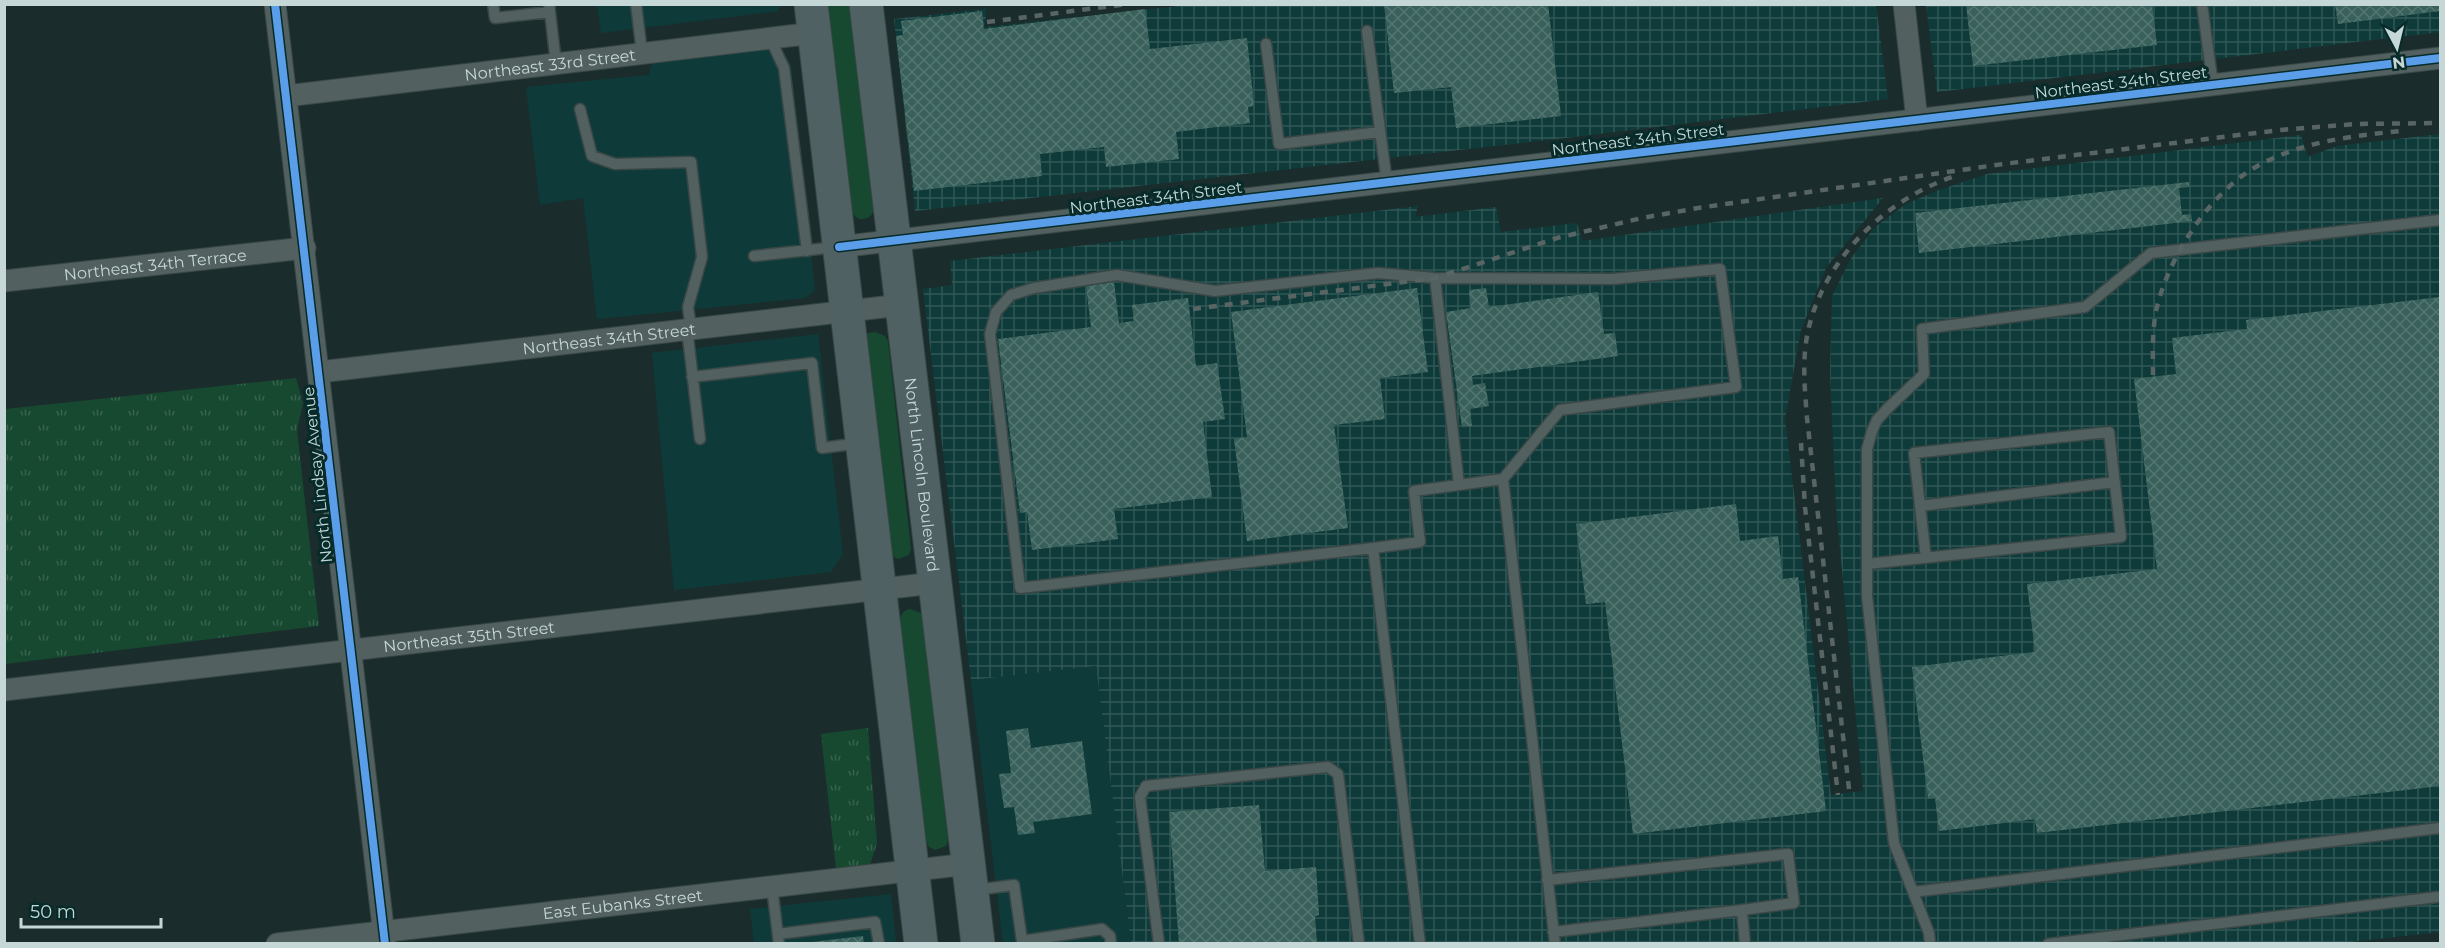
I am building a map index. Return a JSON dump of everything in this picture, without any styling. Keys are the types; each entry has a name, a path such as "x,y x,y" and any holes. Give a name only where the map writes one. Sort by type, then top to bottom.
{"main road":[{"name":"North Lincoln Boulevard","path":"866,4 978,944"},
{"path":"813,19 921,944"}],"street":[{"name":"North Lindsay Avenue","path":"275,4 385,937"},
{"path":"1904,4 1917,120"},
{"name":"Northeast 33rd Street","path":"286,96 770,38 813,19"},
{"name":"Northeast 34th Street","path":"839,247 2440,58"},
{"name":"Northeast 34th Terrace","path":"4,281 305,248"},
{"name":"Northeast 34th Street","path":"319,372 901,304"},
{"name":"Northeast 35th Street","path":"4,690 934,583"},
{"name":"East Eubanks Street","path":"277,944 385,937 914,870 970,877"}],"lane":[{"path":"493,4 495,18 550,8 556,63"},
{"path":"636,4 642,53"},
{"path":"2202,4 2213,85"},
{"path":"1367,31 1388,183"},
{"path":"770,38 784,68 807,251"},
{"path":"1266,44 1279,144 1380,132"},
{"path":"580,109 592,156 615,164 691,162 702,257 688,307 692,377 699,439"},
{"path":"1930,944 1929,933 1894,843 1867,596 1867,449 1877,420 1924,374 1922,329 2085,307 2151,253 2440,220"},
{"path":"754,256 839,247"},
{"path":"1720,268 1736,387 1560,410 1503,479 1414,491 1420,542 1020,588 990,334 996,312 1011,295 1034,288 1117,274 1215,291 1378,273 1435,278 1613,279 1720,268"},
{"path":"1435,278 1459,485"},
{"path":"692,377 812,363 822,448 863,443"},
{"path":"1867,564 1926,558 2121,537 2109,432 1914,453 1926,558"},
{"path":"1503,479 1555,944"},
{"path":"1920,506 2115,483"},
{"path":"1373,548 1420,944"},
{"path":"1159,944 1140,797 1146,786 1328,767 1338,774 1359,944"},
{"path":"1913,892 2440,828"},
{"path":"1547,880 1788,854 1794,903 1553,932"},
{"path":"970,877 1014,885 1022,942 1102,928 1110,936 1111,944"},
{"path":"772,887 778,939 875,922 879,944"},
{"path":"2048,944 2437,897"},
{"path":"1742,910 1745,944"}],"shaded area":[{"path":"779,4 779,11 601,33 597,5"},
{"path":"1198,4 1876,5 1888,99 1574,137 915,211 894,19 986,9 985,27"},
{"path":"1926,5 2440,5 2440,32 1937,92"},
{"path":"781,46 782,52 791,64 815,291 805,298 597,319 583,198 540,205 526,87 649,75 652,62"},
{"path":"2440,134 2440,932 2332,944 1131,943 1096,666 971,680 923,289 952,285 950,261 1418,206 1415,217 1496,207 1501,232 1577,223 1582,241 1883,198 1826,268 1801,330 1785,419 1831,795 1863,791 1836,507 1830,372 1832,296 1851,258 1875,227 1906,204 1987,174 2301,135 2308,157 2337,146"},
{"path":"818,334 843,554 831,572 674,590 652,353"},
{"path":"1096,665 1131,943 1003,943 971,680"},
{"path":"891,894 896,943 754,943 750,909"}],"green space":[{"path":"826,5 850,5 874,210 864,219 859,219 850,212"},
{"path":"875,332 885,336 888,341 911,549 909,555 898,559 892,556 864,339 868,333"},
{"path":"296,378 303,403 297,430 319,626 5,664 5,409"},
{"path":"910,609 921,613 923,618 948,840 946,846 935,850 929,847 926,841 900,623 902,614"},
{"path":"868,728 877,844 870,864 836,869 821,734"}],"building":[{"path":"1384,4 1548,4 1561,116 1456,128 1451,87 1394,93"},
{"path":"1966,4 2152,4 2157,45 1973,66"},
{"path":"2335,4 2440,4 2440,11 2338,24"},
{"path":"1145,9 1150,49 1247,38 1254,106 1248,107 1250,123 1176,132 1179,159 1106,167 1104,147 1040,154 1042,176 914,191 896,36 903,35 901,21 982,11 984,29"},
{"path":"2189,182 2189,187 2179,188 2182,215 2191,214 2192,221 1919,253 1915,213"},
{"path":"1114,282 1119,323 1134,321 1132,305 1188,298 1196,366 1217,363 1225,419 1203,422 1212,497 1114,509 1118,539 1032,550 1027,512 1020,513 998,339 1091,327 1086,286"},
{"path":"1417,288 1428,372 1380,378 1385,419 1334,425 1348,528 1247,541 1234,439 1247,437 1231,312"},
{"path":"1486,288 1489,307 1598,292 1604,334 1615,333 1618,356 1472,376 1473,385 1485,383 1489,406 1470,409 1472,426 1462,427 1446,312 1471,308 1469,290"},
{"path":"2440,297 2440,786 2037,833 2035,819 1939,831 1935,798 1928,799 1912,667 2035,652 2027,584 2157,569 2134,379 2176,374 2172,338 2247,329 2246,320"},
{"path":"1736,504 1740,541 1778,536 1783,579 1798,577 1826,811 1633,834 1605,602 1586,604 1576,524"},
{"path":"1028,728 1031,748 1082,741 1092,814 1033,822 1035,833 1018,835 1014,807 1004,808 999,774 1011,773 1006,731"},
{"path":"1259,805 1265,871 1316,867 1319,915 1315,916 1317,944 1179,944 1169,812"},
{"path":"863,936 864,944 813,944 812,942"}],"railway":[{"path":"987,22 1128,4"},
{"path":"1193,309 1435,278 1557,238 1642,218 1698,208 2003,164 2280,130 2356,124 2440,123"},
{"path":"2153,375 2154,327 2162,290 2182,247 2195,226 2226,189 2244,174 2263,163 2296,149 2347,138 2400,131"},
{"path":"1849,789 1807,418 1805,346 1814,309 1826,283 1859,238 1879,218 1902,202 1952,177"},
{"path":"1801,443 1805,507 1838,795"}],"cycle path":[{"path":"275,4 385,944"},
{"path":"839,247 2440,58"}]}
